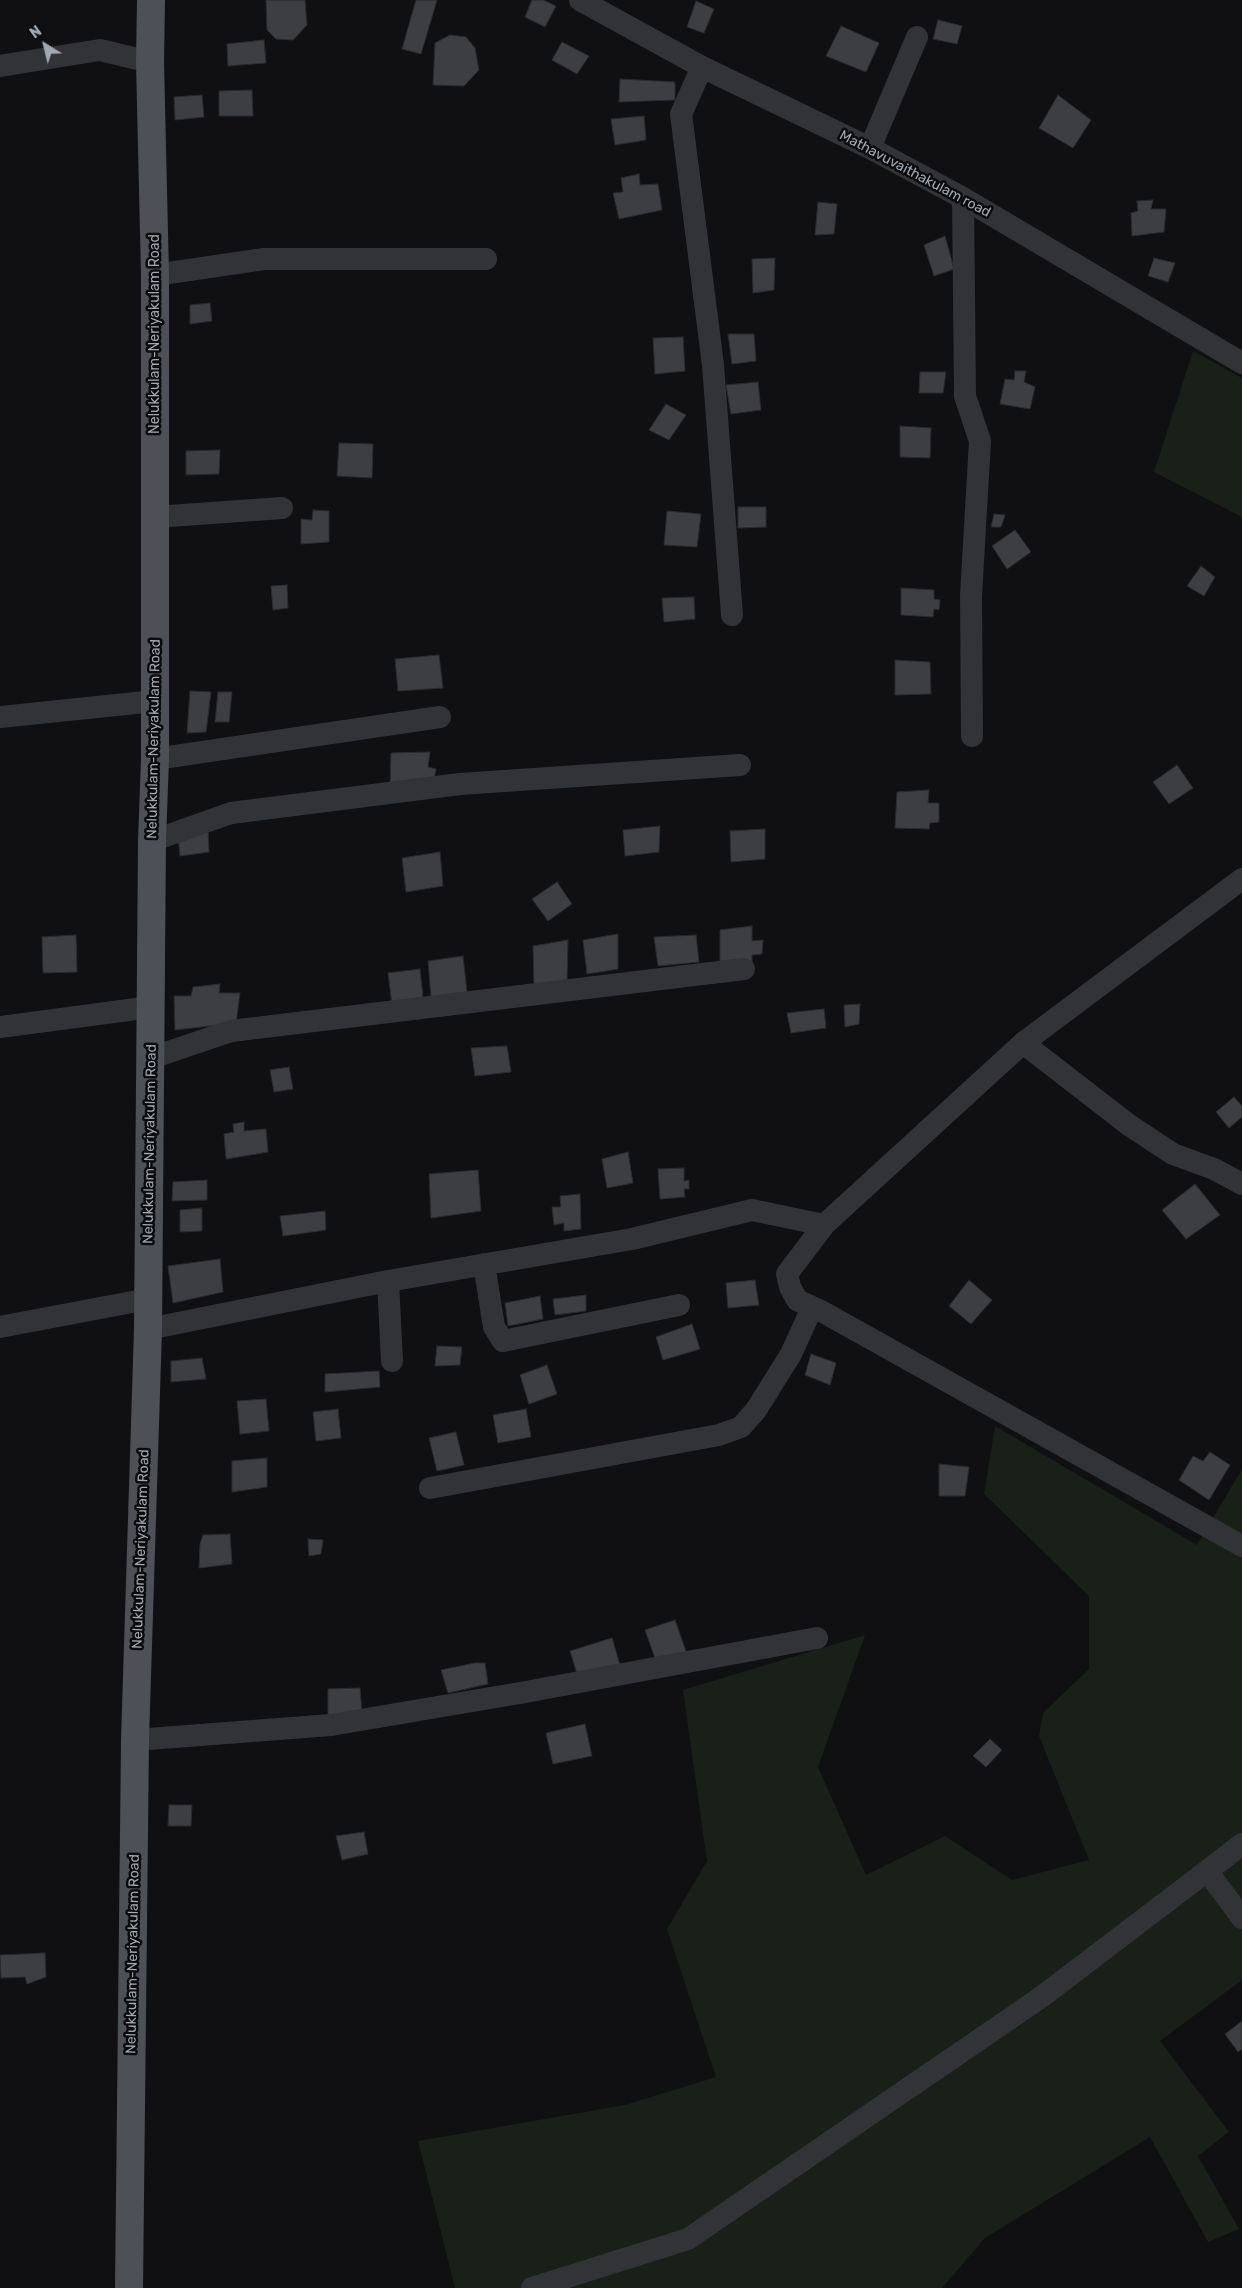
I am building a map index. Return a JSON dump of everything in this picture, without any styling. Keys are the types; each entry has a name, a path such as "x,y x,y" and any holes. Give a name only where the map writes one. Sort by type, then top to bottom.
{"main road":[{"name":"Nelukkulam-Neriyakulam Road","path":"129,2288 135,1740 148,1330 152,841 155,759 155,275 150,62 151,0"}],"street":[{"name":"Mathavuvaithakulam road","path":"580,0 702,67 870,148 963,198 1242,363"},
{"path":"870,148 917,37"},
{"path":"0,66 100,50 150,62"},
{"path":"702,67 681,114 713,365 732,615"},
{"path":"963,198 965,396 980,441 971,596 972,736"},
{"path":"155,275 264,259 486,259"},
{"path":"155,517 282,508"},
{"path":"0,717 155,701"},
{"path":"155,759 440,717"},
{"path":"152,841 231,814 279,807 460,784 740,765"},
{"path":"1242,879 1023,1043 824,1225 787,1274 793,1294 797,1300 823,1312 1242,1546"},
{"path":"151,1058 230,1032 744,969"},
{"path":"0,1026 151,1007"},
{"path":"1023,1043 1129,1124 1173,1154 1214,1169 1242,1184"},
{"path":"148,1330 388,1281 632,1239 752,1210 824,1225"},
{"path":"484,1264 494,1327 503,1341 679,1305"},
{"path":"388,1281 392,1361"},
{"path":"0,1327 148,1299"},
{"path":"430,1488 719,1435 741,1427 756,1410 791,1354 812,1308"},
{"path":"135,1740 331,1725 520,1693 818,1638"},
{"path":"532,2288 688,2239 1040,1998 1242,1844"},
{"path":"1208,1870 1242,1918"}],"shaded area":[{"path":"1193,351 1242,378 1242,517 1154,472"},
{"path":"995,1426 1197,1545 1242,1469 1242,1980 1160,2041 1229,2132 1198,2156 1239,2229 1208,2242 1150,2137 985,2238 942,2288 455,2288 418,2141 625,2105 716,2077 667,1929 707,1861 683,1690 865,1635 818,1767 866,1875 945,1836 1012,1880 1089,1860 1039,1736 1043,1713 1089,1669 1089,1596 984,1494"}],"building":[{"path":"266,0 305,0 307,25 293,40 276,39 267,30"},
{"path":"416,0 437,0 421,54 402,49"},
{"path":"532,0 543,0 556,6 545,27 525,17"},
{"path":"696,1 714,9 704,33 687,27"},
{"path":"938,20 962,26 957,44 933,39"},
{"path":"841,26 879,43 866,72 826,56"},
{"path":"450,35 466,37 475,48 479,70 464,86 433,85 435,43"},
{"path":"264,40 266,63 228,66 227,44"},
{"path":"562,42 589,56 577,74 552,60"},
{"path":"620,79 675,82 675,100 619,102"},
{"path":"252,90 253,116 219,116 219,91"},
{"path":"202,95 204,117 175,120 174,97"},
{"path":"1058,95 1091,120 1073,148 1039,128"},
{"path":"644,116 646,140 615,145 611,119"},
{"path":"639,174 640,185 658,184 662,210 619,219 613,193 623,192 621,178"},
{"path":"1153,200 1151,209 1166,209 1164,232 1132,236 1131,213 1138,211 1137,201"},
{"path":"818,202 837,204 834,234 815,235"},
{"path":"945,236 954,269 934,276 924,245"},
{"path":"775,258 774,290 753,293 752,259"},
{"path":"1154,258 1175,263 1168,282 1148,276"},
{"path":"210,303 212,321 190,324 190,305"},
{"path":"728,334 754,334 756,361 732,364"},
{"path":"683,337 685,371 655,374 653,338"},
{"path":"1015,371 1026,371 1024,382 1035,387 1030,409 1000,404 1005,379 1014,380"},
{"path":"920,372 946,372 943,393 919,393"},
{"path":"758,382 761,410 731,414 726,385"},
{"path":"666,404 686,415 669,440 649,430"},
{"path":"900,426 931,428 930,458 900,457"},
{"path":"339,443 373,444 372,478 337,476"},
{"path":"220,450 219,474 186,475 186,451"},
{"path":"738,507 766,507 766,527 738,528"},
{"path":"313,510 329,511 329,542 301,544 301,519 312,520"},
{"path":"667,511 701,514 697,547 664,545"},
{"path":"994,514 1005,515 1001,527 991,527"},
{"path":"1015,530 1031,552 1007,569 992,546"},
{"path":"1201,566 1215,577 1204,596 1187,586"},
{"path":"287,585 288,608 273,610 271,586"},
{"path":"901,588 934,590 934,599 940,600 939,610 934,609 933,617 901,615"},
{"path":"694,597 695,619 664,622 662,598"},
{"path":"439,655 443,688 398,691 395,659"},
{"path":"895,660 930,662 931,694 895,695"},
{"path":"190,691 211,692 206,732 187,733"},
{"path":"218,692 232,692 229,722 215,722"},
{"path":"430,752 428,767 436,769 434,780 390,786 391,753"},
{"path":"1177,765 1193,788 1169,804 1153,782"},
{"path":"929,790 928,803 939,803 939,822 930,823 929,829 895,828 897,792"},
{"path":"660,826 659,852 625,856 623,830"},
{"path":"765,829 765,859 731,862 730,831"},
{"path":"208,830 209,852 180,856 178,834"},
{"path":"440,852 443,886 406,892 402,858"},
{"path":"557,882 572,904 548,921 532,899"},
{"path":"752,926 752,941 763,940 762,954 752,955 752,961 720,965 720,930"},
{"path":"618,934 618,969 587,974 583,940"},
{"path":"76,935 77,972 43,973 42,937"},
{"path":"696,935 699,962 658,966 654,937"},
{"path":"568,940 567,980 534,984 533,946"},
{"path":"463,956 467,992 431,997 428,961"},
{"path":"420,969 423,998 392,1005 388,973"},
{"path":"220,984 219,993 240,993 236,1023 175,1030 174,996 191,996 193,987"},
{"path":"860,1004 859,1024 845,1027 844,1005"},
{"path":"824,1009 826,1028 791,1033 787,1013"},
{"path":"507,1046 511,1072 475,1076 471,1048"},
{"path":"289,1067 293,1089 274,1092 270,1070"},
{"path":"1234,1097 1242,1106 1242,1117 1229,1128 1216,1112"},
{"path":"244,1122 244,1131 266,1129 268,1152 226,1159 224,1134 234,1132 233,1124"},
{"path":"628,1152 633,1183 607,1188 602,1159"},
{"path":"684,1168 684,1181 689,1180 689,1189 684,1189 685,1197 660,1199 658,1169"},
{"path":"478,1170 481,1211 431,1218 429,1174"},
{"path":"207,1180 207,1200 172,1201 173,1182"},
{"path":"1195,1184 1220,1215 1186,1239 1162,1210"},
{"path":"580,1194 581,1229 564,1231 564,1223 554,1225 552,1207 561,1207 560,1196"},
{"path":"202,1208 202,1231 180,1232 180,1210"},
{"path":"325,1211 326,1230 283,1236 280,1216"},
{"path":"220,1259 223,1292 173,1303 168,1266"},
{"path":"755,1280 759,1305 728,1308 726,1283"},
{"path":"969,1280 992,1300 971,1324 949,1306"},
{"path":"586,1295 586,1311 555,1315 553,1299"},
{"path":"540,1296 543,1319 508,1326 505,1303"},
{"path":"692,1324 700,1349 663,1360 656,1337"},
{"path":"437,1346 462,1347 460,1365 435,1366"},
{"path":"811,1354 836,1363 830,1385 805,1375"},
{"path":"202,1358 206,1379 171,1382 171,1361"},
{"path":"547,1365 557,1394 529,1404 520,1375"},
{"path":"379,1371 380,1387 325,1392 325,1374"},
{"path":"266,1399 269,1431 240,1434 237,1401"},
{"path":"338,1409 341,1438 316,1441 313,1412"},
{"path":"526,1409 531,1437 498,1443 493,1415"},
{"path":"456,1432 464,1465 437,1471 429,1438"},
{"path":"1210,1452 1230,1465 1209,1500 1179,1480 1193,1456 1203,1461"},
{"path":"267,1458 267,1487 232,1492 232,1461"},
{"path":"939,1464 969,1467 965,1496 939,1496"},
{"path":"230,1534 232,1564 199,1568 200,1544 203,1535"},
{"path":"308,1539 323,1540 321,1554 309,1556"},
{"path":"675,1620 687,1654 657,1664 645,1630"},
{"path":"612,1638 620,1665 578,1677 570,1651"},
{"path":"475,1663 485,1663 488,1684 448,1693 441,1670"},
{"path":"360,1688 362,1714 328,1716 328,1689"},
{"path":"585,1724 592,1756 553,1764 546,1733"},
{"path":"990,1739 1002,1750 986,1767 973,1756"},
{"path":"169,1805 192,1805 191,1826 168,1826"},
{"path":"364,1832 368,1854 342,1860 336,1836"},
{"path":"45,1953 46,1977 27,1984 25,1977 1,1978 0,1955"},
{"path":"1242,2021 1242,2049 1238,2052 1225,2034"}]}
